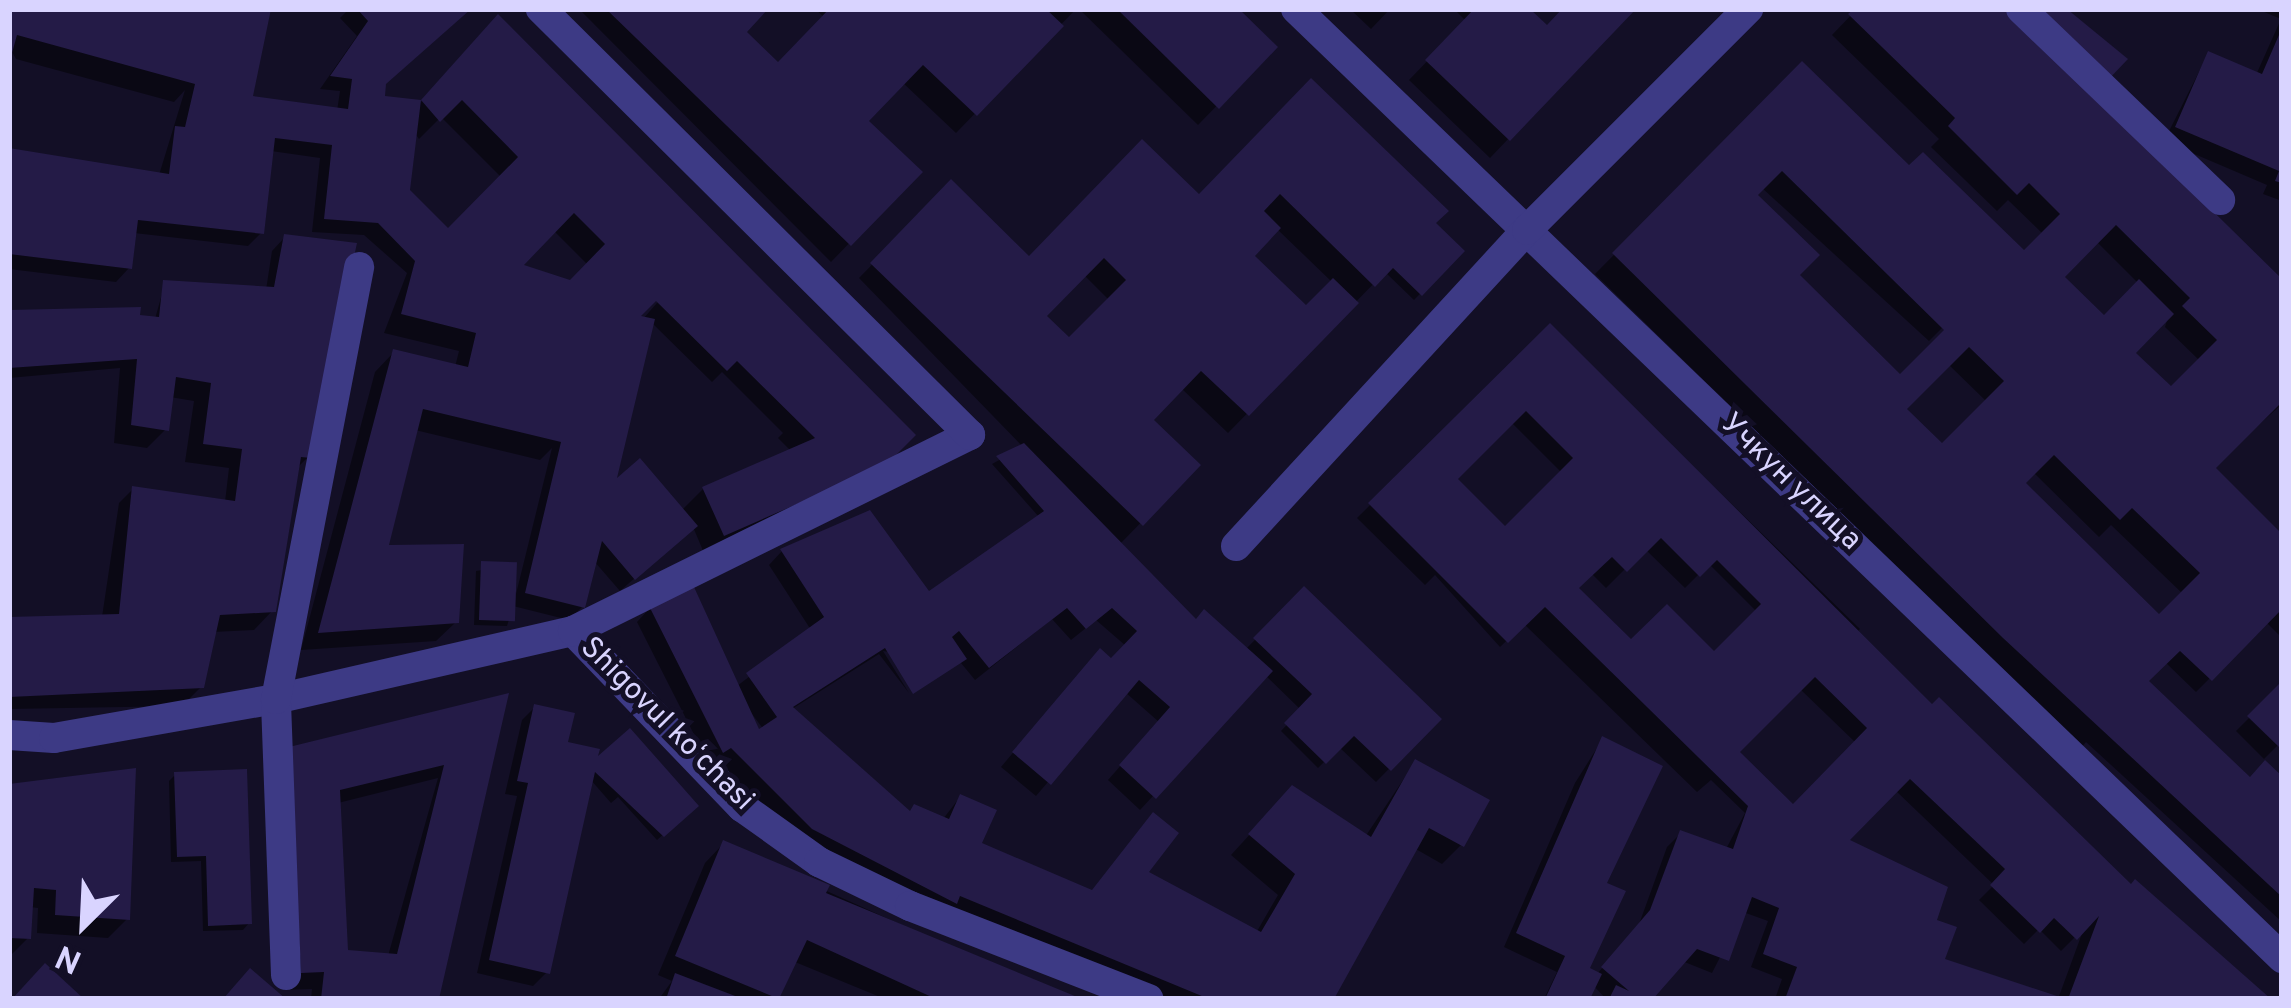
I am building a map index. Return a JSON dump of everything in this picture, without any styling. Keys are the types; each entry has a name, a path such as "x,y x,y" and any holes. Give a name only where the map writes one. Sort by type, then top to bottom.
{"street":[{"path":"542,9 970,435 573,631"},
{"name":"Учкун улица","path":"1296,9 2282,958"},
{"path":"1236,546 1527,230 1748,9"},
{"path":"2020,9 2221,200"},
{"path":"286,975 276,699 359,267"},
{"name":"Shigovul koʻchasi","path":"9,735 54,738 276,699 573,631 742,807 819,862 910,906 1149,999"}],"building":[{"path":"9,9 271,9 253,96 348,109 352,79 330,76 368,21 357,9 471,9 386,84 385,96 421,100 498,14 916,435 886,465 724,536 702,487 815,438 737,361 727,371 656,301 641,316 655,319 617,478 640,458 698,526 635,580 602,541 585,608 525,593 561,442 423,409 389,545 464,544 459,623 318,633 393,349 468,367 476,333 401,314 415,261 378,223 324,219 332,145 275,138 264,234 138,220 132,269 9,254 9,148 169,174 175,126 185,127 195,84 17,35 9,64","holes":["421,100 440,122 462,100 518,157 448,228 410,190","574,213 605,244 570,280 524,265"]},
{"path":"606,9 768,9 747,32 778,62 829,9 1046,9 1064,26 977,116 923,65 869,121 923,172 851,246"},
{"path":"1117,9 1239,9 1278,47 1219,109"},
{"path":"1474,9 1530,9 1547,25 1562,9 1636,9 1510,141 1425,60"},
{"path":"1854,9 2007,9 2282,279 2282,402 2216,468 2282,534 2282,609 2212,681 2180,651 2149,681 2250,777 2265,760 2282,776 2282,897 2003,638 1612,253 1802,61 1909,165 1923,152 2024,250 2060,214 2029,183 2017,195 1948,126 1955,118 1848,14","holes":["1782,171 1944,330 1900,374 1800,275 1820,255 1758,195","2116,225 2190,298 2182,306 2217,340 2171,386 2136,353 2174,314 2139,279 2104,315 2065,277","1969,347 2004,381 1942,443 1907,409","2054,455 2120,520 2132,508 2200,573 2159,614 2026,483"]},
{"path":"2030,9 2067,9 2128,59 2106,82"},
{"path":"2282,28 2282,183 2275,181 2279,171 2175,127 2208,51 2262,74"},
{"path":"1311,78 1449,211 1436,223 1465,251 1422,296 1393,268 1375,287 1280,194 1264,211 1281,228 1255,256 1306,305 1333,278 1359,303 1249,416 1201,371 1154,420 1201,465 1143,526 870,263 951,179 1029,256 1142,139 1199,194","holes":["1104,258 1126,280 1069,337 1047,316"]},
{"path":"284,234 357,243 311,458 301,457 276,612 220,615 204,688 9,697 9,617 119,614 132,486 235,501 242,449 203,444 211,383 176,377 169,431 131,425 137,359 9,368 9,310 141,307 140,315 159,317 163,280 274,287"},
{"path":"1550,323 1932,704 1939,697 2131,884 2135,879 2271,999 2068,999 2099,916 2077,940 2054,918 2040,933 1990,885 2005,869 1910,779 1850,840 1948,887 1937,920 1957,927 1945,959 2066,999 1785,999 1797,967 1763,954 1779,908 1752,897 1729,961 1697,949 1653,999 1609,999 1616,985 1629,991 1601,967 1650,910 1680,830 1733,849 1748,806 1545,607 1508,643 1368,503","holes":["1526,411 1573,458 1505,526 1458,479","1661,538 1700,577 1717,560 1761,604 1714,651 1667,604 1631,639 1579,588 1612,557 1627,572","1815,677 1867,728 1793,804 1740,752"]},
{"path":"1024,443 1196,619 1204,609 1273,671 1156,799 1119,765 1170,707 1139,680 1051,785 1012,752 1100,648 1111,658 1137,631 1112,608 1086,629 1067,608 989,668 959,631 952,637 967,659 913,694 885,648 793,707 910,811 914,804 949,819 960,794 997,810 982,843 1092,890 1153,812 1179,833 1149,872 1261,932 1295,874 1248,834 1292,785 1371,837 1415,759 1490,800 1464,847 1429,828 1334,999 1209,999 960,896 957,904 812,829 731,748 723,753 649,606 694,587 759,729 777,717 746,673 824,617 780,549 870,510 929,591 1044,511 996,456"},
{"path":"481,561 517,562 515,621 479,620"},
{"path":"1304,586 1442,719 1391,771 1354,736 1326,764 1284,723 1312,694 1253,638"},
{"path":"2282,681 2282,746 2280,748 2247,716"},
{"path":"509,693 439,999 321,999 324,972 301,973 289,747","holes":["444,765 397,954 348,950 340,790"]},
{"path":"534,704 575,713 568,742 600,749 598,756 630,728 699,806 664,837 595,772 550,974 489,960 528,783 517,781"},
{"path":"1602,736 1663,766 1607,883 1626,891 1590,968 1602,974 1590,999 1545,999 1565,956 1516,933"},
{"path":"136,768 130,920 55,915 56,890 34,888 31,939 9,938 9,784"},
{"path":"247,769 252,924 208,926 206,856 177,857 174,772"},
{"path":"723,840 830,885 826,893 1082,999 936,999 807,940 779,999 675,956"},
{"path":"45,963 84,999 12,999"},
{"path":"250,968 286,999 223,999"},
{"path":"675,973 743,999 666,999"}]}
